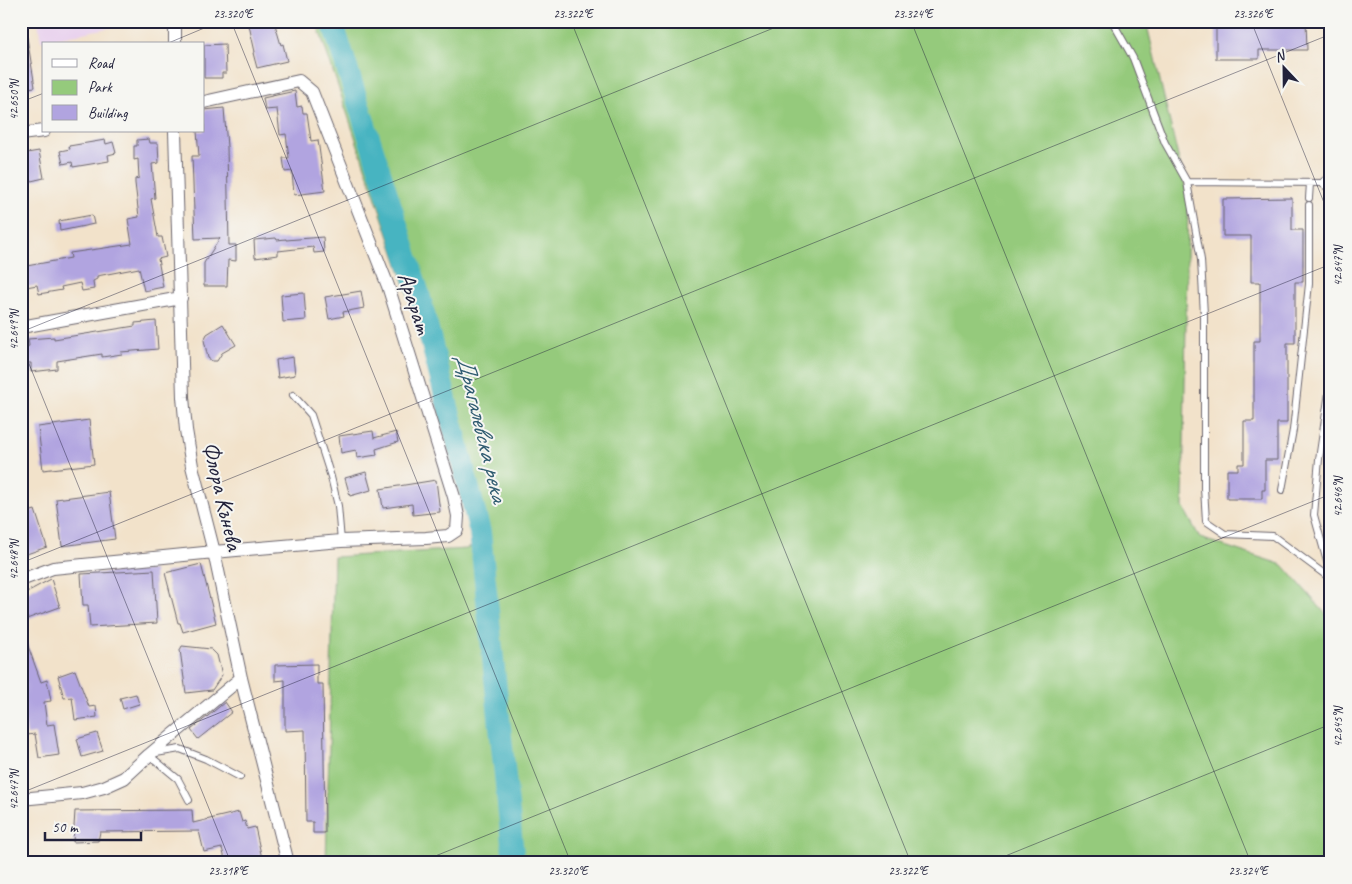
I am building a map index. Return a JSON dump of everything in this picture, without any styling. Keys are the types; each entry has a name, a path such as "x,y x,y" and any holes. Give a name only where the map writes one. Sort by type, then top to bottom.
{"street":[{"path":"175,21 175,42"},
{"name":"Арарат","path":"205,102 299,81 312,92 388,286 451,488 458,516 457,530 448,536 341,541"},
{"path":"21,134 42,131"},
{"name":"Флора Кънева","path":"175,132 186,430 192,466 214,552 241,678 288,863"},
{"path":"21,327 181,298"},
{"path":"21,580 53,568 341,541"},
{"path":"21,799 82,793 104,787 124,778 241,678"}],"lane":[{"path":"1112,21 1133,58 1165,143 1187,182 1201,260 1204,315 1204,488 1206,521 1225,534 1273,536 1331,577"},
{"path":"1187,182 1328,183"},
{"path":"1282,490 1293,430 1309,284 1310,183"},
{"path":"1331,379 1319,459 1314,515 1331,577"},
{"path":"293,395 311,415 332,477 338,506 341,541"},
{"path":"149,755 180,748 240,777"},
{"path":"149,755 178,778 189,800"}],"shaded area":[{"path":"38,21 144,21 41,41"}],"green space":[{"path":"316,21 1146,21 1188,199 1183,507 1200,538 1283,565 1331,620 1331,863 326,863 334,557 466,549 491,540"}],"building":[{"path":"248,21 274,21 287,61 257,68"},
{"path":"1216,21 1306,21 1307,50 1259,50 1259,59 1216,59"},
{"path":"27,37 35,87 21,89 21,38"},
{"path":"225,44 226,73 222,73 222,78 205,78 205,45"},
{"path":"295,91 297,107 302,106 303,113 307,113 311,141 318,140 325,191 294,195 292,171 285,172 283,158 289,158 286,134 280,135 277,109 265,110 263,98"},
{"path":"224,108 227,147 229,245 236,245 236,261 228,260 227,286 204,286 204,263 220,238 195,239 192,156 199,156 197,132 205,132 205,110"},
{"path":"149,139 150,143 158,143 159,163 152,164 155,198 151,199 158,237 162,237 166,257 158,259 163,287 144,291 139,268 97,276 97,279 93,281 94,289 82,291 80,283 61,287 62,290 39,294 37,285 21,288 21,267 71,258 70,253 132,244 128,219 139,217 135,183 135,179 139,178 138,159 134,160 134,146 137,146 137,140"},
{"path":"105,140 106,144 113,142 116,153 108,155 109,161 73,167 72,162 63,164 60,151 70,149 69,146"},
{"path":"39,151 44,178 27,182 21,154"},
{"path":"1292,198 1292,230 1303,230 1303,282 1295,282 1295,343 1287,343 1287,423 1277,423 1277,460 1265,460 1265,490 1262,490 1262,499 1227,499 1227,470 1238,470 1238,464 1244,464 1244,421 1254,421 1254,341 1260,341 1260,282 1251,282 1251,236 1223,236 1223,199"},
{"path":"92,215 94,224 60,231 59,221"},
{"path":"323,237 324,252 314,253 313,247 278,251 278,255 255,258 254,240"},
{"path":"361,291 364,308 343,312 344,316 329,319 325,297"},
{"path":"304,293 306,320 283,322 281,295"},
{"path":"156,321 158,349 121,352 122,354 102,357 102,354 57,361 57,369 31,372 31,363 27,363 26,347 29,346 28,339 54,337 54,339 135,326 135,323"},
{"path":"223,324 236,345 222,353 217,361 212,361 208,358 204,340 207,334"},
{"path":"293,357 295,375 278,378 276,360"},
{"path":"89,420 94,464 43,470 38,427"},
{"path":"373,431 374,438 396,432 398,442 376,449 377,455 357,458 356,450 341,453 339,436"},
{"path":"366,472 371,490 350,496 345,478"},
{"path":"436,480 440,512 413,515 412,504 383,508 380,489"},
{"path":"109,492 115,539 62,546 56,499"},
{"path":"35,510 47,547 21,556 21,514"},
{"path":"201,564 216,623 183,632 180,623 178,623 165,573"},
{"path":"154,570 157,623 90,627 88,605 83,605 81,574"},
{"path":"51,579 60,607 21,621 21,595"},
{"path":"23,632 41,682 47,680 51,701 44,702 47,725 54,724 59,755 39,758 35,734 27,735 21,701 21,633"},
{"path":"182,646 211,649 217,655 222,675 212,690 186,693 180,650"},
{"path":"317,664 317,684 323,684 325,833 313,833 313,822 306,822 305,730 285,731 285,680 275,681 275,665"},
{"path":"75,670 89,707 96,706 97,717 75,720 72,697 64,698 58,676"},
{"path":"136,694 139,704 123,709 120,698"},
{"path":"225,702 232,712 198,739 191,730"},
{"path":"97,733 103,751 82,757 77,739"},
{"path":"192,810 193,823 239,812 242,822 245,821 247,829 255,827 263,863 226,863 222,848 204,852 199,831 100,832 98,841 73,842 75,811"}],"waterway":[{"name":"Драгалевска река","path":"332,21 419,294 480,532 514,863"}]}
